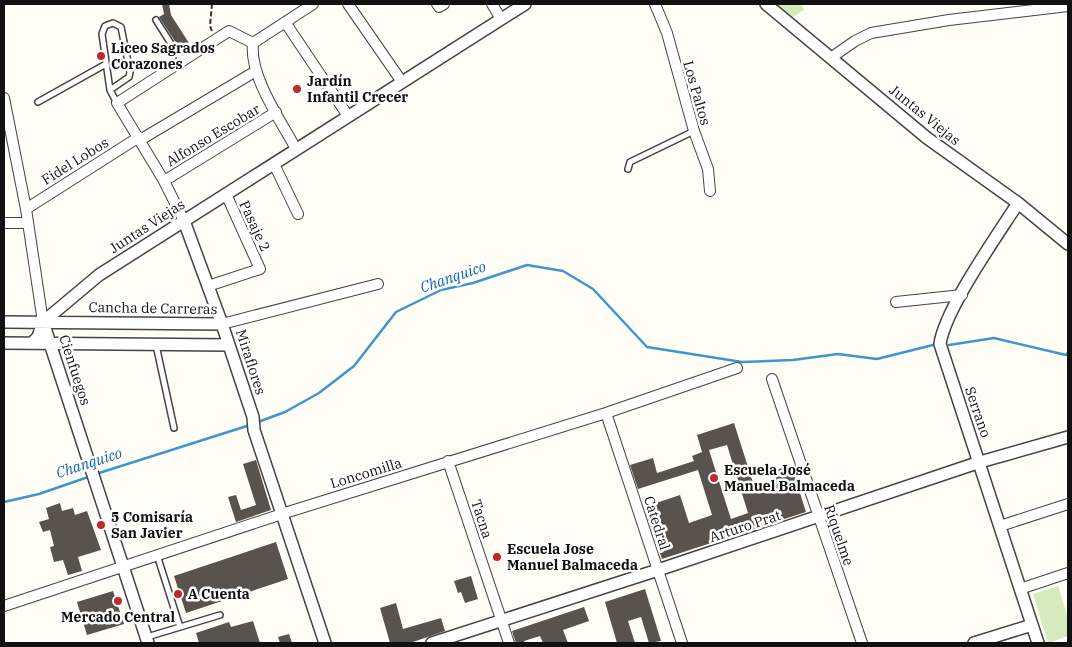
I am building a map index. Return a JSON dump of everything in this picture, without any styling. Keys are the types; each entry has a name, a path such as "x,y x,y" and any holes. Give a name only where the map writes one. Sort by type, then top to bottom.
{"street":[{"path":"253,43 314,4"},
{"path":"348,4 402,82"},
{"path":"437,4 440,7 444,4"},
{"path":"492,4 501,19"},
{"name":"Juntas Viejas","path":"43,322 99,275 501,19 511,8 525,4"},
{"name":"Los Paltos","path":"655,4 667,33 694,131 708,169 710,191"},
{"name":"Juntas Viejas","path":"766,4 927,138 1018,203 1068,244"},
{"path":"832,57 855,40 872,33 949,20 1068,6"},
{"path":"285,22 348,116"},
{"path":"118,104 229,31 253,43"},
{"path":"253,43 252,56 256,71 296,149"},
{"name":"Fidel Lobos","path":"26,209 139,139 256,71"},
{"name":"Cienfuegos","path":"4,98 7,132 26,209 43,322 147,640"},
{"name":"Miraflores","path":"118,104 164,181 184,221 222,324 253,418 254,430 325,643"},
{"name":"Alfonso Escobar","path":"164,181 276,112"},
{"path":"274,164 298,214"},
{"name":"Pasaje 2","path":"208,286 260,268 226,194"},
{"name":"Serrano","path":"1018,203 942,331 940,344 1038,643"},
{"path":"4,223 28,223"},
{"name":"Cancha de Carreras","path":"4,322 222,324 378,284"},
{"path":"896,302 962,295"},
{"path":"32,343 38,337 43,322"},
{"path":"4,343 229,345"},
{"name":"Loncomilla","path":"4,606 282,514 606,412 737,368"},
{"name":"Riquelme","path":"772,379 862,643"},
{"name":"Catedral","path":"606,412 682,643"},
{"name":"Arturo Prat","path":"432,643 658,570 980,462 1068,437"},
{"name":"Tacna","path":"448,461 509,643"},
{"path":"1000,526 1068,504"},
{"path":"1020,589 1068,573"},
{"path":"974,643 1032,624"}],"lane":[{"path":"156,20 182,61"},
{"path":"110,90 129,77 130,72 121,26 113,23 102,29 110,90 118,104"},
{"path":"38,102 106,64"},
{"path":"628,170 630,162 694,131"},
{"path":"156,344 174,428"},
{"path":"157,555 180,627"},
{"path":"147,640 220,614"}],"path":[{"path":"212,4 210,26 217,39"}],"green space":[{"path":"775,4 801,4 804,10 793,17"},
{"path":"1058,586 1068,618 1068,636 1048,643 1033,594"}],"building":[{"path":"162,4 169,4 171,15 189,43 180,49 159,17 164,14"},
{"path":"734,423 756,492 777,485 773,471 791,465 806,512 662,559 646,513 649,512 647,506 680,495 689,523 712,515 698,470 638,489 630,465 653,458 657,473 694,461 692,456 702,452 697,435","holes":["727,445 748,513 731,519 709,450"]},
{"path":"256,460 271,510 236,522 228,497 236,495 241,510 256,505 243,464"},
{"path":"60,503 62,511 73,508 75,515 87,511 101,550 78,557 82,571 68,575 63,560 54,562 50,547 54,546 50,530 43,532 39,522 49,519 46,508"},
{"path":"276,542 288,579 186,613 174,576"},
{"path":"471,576 478,599 465,603 461,592 458,593 454,581"},
{"path":"645,589 661,641 649,643 641,617 628,621 635,643 617,643 605,602"},
{"path":"113,591 124,624 87,635 77,602"},
{"path":"396,603 403,629 441,618 445,631 410,643 390,643 380,608"},
{"path":"584,607 589,621 563,630 568,643 543,643 540,636 524,641 525,643 516,643 512,631"},
{"path":"253,621 260,643 199,643 196,633 229,622 231,627"},
{"path":"289,634 292,643 280,643 278,637"}],"waterway":[{"name":"Chanquico","path":"258,422 285,412 319,393 354,366 396,312 441,290 473,283 527,265 563,271 593,289 647,347 742,362 793,360 838,354 877,359 933,345"},
{"path":"949,345 994,338 1066,355 1068,353"},
{"name":"Chanquico","path":"96,474 250,425"},
{"name":"Chanquico","path":"4,502 39,494 91,476"}],"place":[{"name":"Liceo Sagrados Corazones","path":"101,56"},
{"name":"Jardín Infantil Crecer","path":"297,89"},
{"name":"Escuela José Manuel Balmaceda","path":"714,478"},
{"name":"5 Comisaría San Javier","path":"101,525"},
{"name":"Escuela Jose Manuel Balmaceda","path":"497,557"},
{"name":"A Cuenta","path":"178,594"},
{"name":"Mercado Central","path":"118,601"}]}
